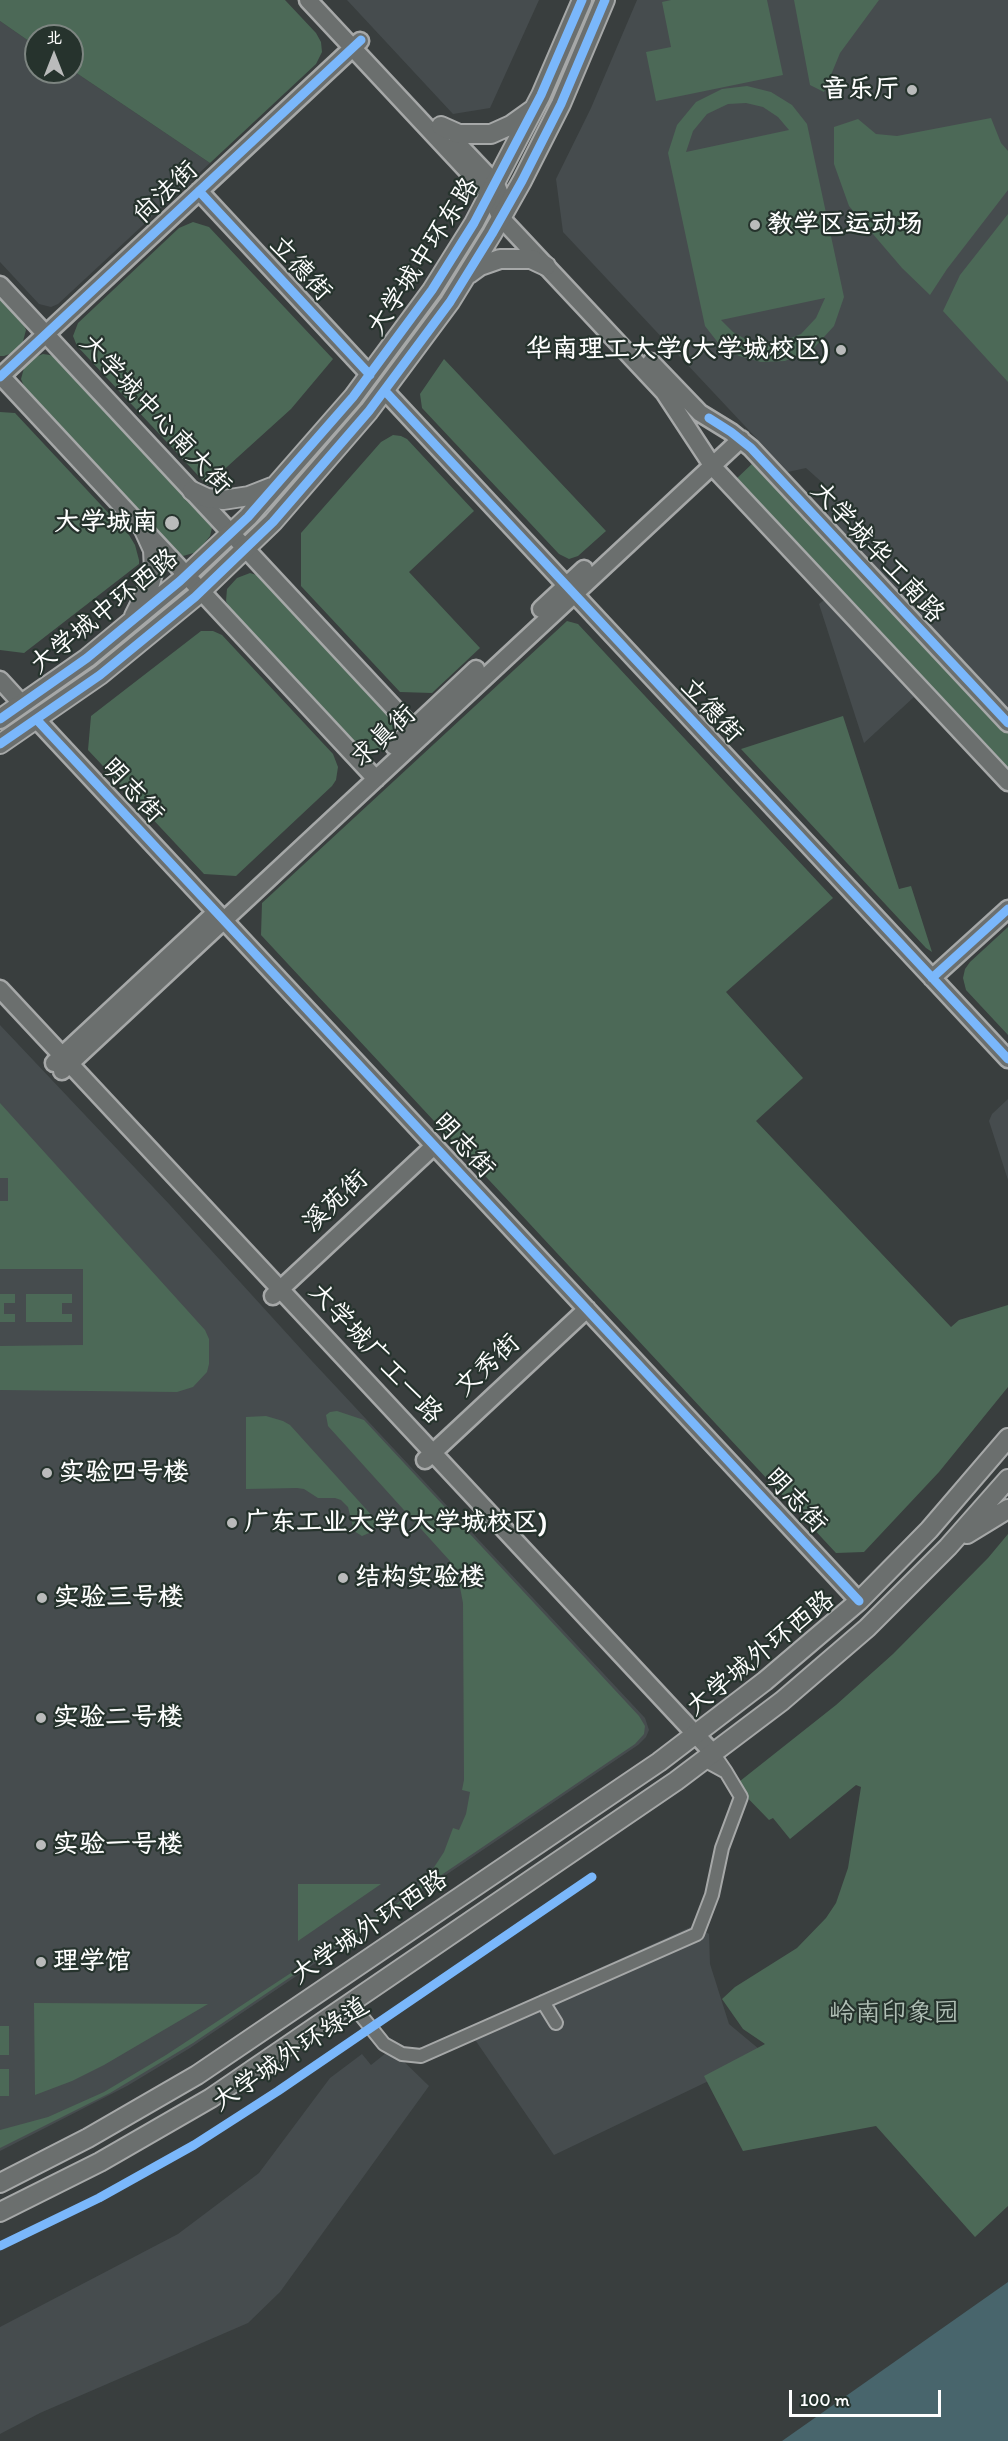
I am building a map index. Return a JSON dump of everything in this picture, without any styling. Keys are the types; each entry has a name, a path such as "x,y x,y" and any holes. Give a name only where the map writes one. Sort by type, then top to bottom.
{"main road":[{"name":"大学城中环东路","path":"231,533 279,483 370,375 432,290 493,190 535,107 582,0"},
{"name":"大学城中环东路","path":"201,591 246,549 305,486 385,391 417,349 466,277 504,213 561,104 605,0"},
{"path":"441,126 459,134 491,134 511,125 535,107"},
{"path":"466,277 480,266 500,259 531,259 546,266"},
{"path":"192,491 216,500 233,499 257,493 279,483"},
{"path":"129,624 150,584 154,570 153,550 143,528"},
{"name":"大学城中环西路","path":"0,718 129,624 187,575 231,533"},
{"name":"大学城中环西路","path":"0,744 37,720 125,655 201,591"},
{"name":"大学城外环西路","path":"0,2182 79,2143 197,2075 691,1738 747,1695 859,1601 955,1501 1008,1438"},
{"name":"大学城外环西路","path":"0,2212 100,2162 191,2110 559,1862 709,1757 867,1628 953,1542 1008,1479"},
{"path":"953,1542 1008,1509"},
{"path":"747,1695 742,1703 744,1711 752,1718 762,1716"}],"street":[{"name":"大学城华工南路","path":"308,0 441,126 493,190 504,213 546,266 664,392 709,460 1008,782"},
{"name":"大学城华工南路","path":"323,0 357,44 493,190"},
{"name":"尚法街","path":"0,376 357,44"},
{"name":"立德街","path":"199,191 370,375"},
{"name":"大学城华工南路","path":"504,213 693,406 736,435 1008,723"},
{"name":"大学城中心南大街","path":"0,285 417,733"},
{"path":"0,376 372,774"},
{"name":"立德街","path":"385,391 1008,1059"},
{"name":"求真街","path":"62,1064 736,435"},
{"path":"0,680 22,704"},
{"name":"明志街","path":"37,720 859,1601"},
{"path":"932,978 1008,909"},
{"name":"大学城广工一路","path":"0,989 62,1064 709,1757"},
{"name":"大学城广工一路","path":"0,1006 62,1064"},
{"name":"溪苑街","path":"276,1293 434,1146"},
{"name":"文秀街","path":"429,1457 587,1309"},
{"path":"351,2003 384,2044 402,2054 421,2056 697,1934 712,1895 722,1848 741,1797 726,1772 709,1757"},
{"path":"543,2002 556,2023"}],"shaded area":[{"path":"347,0 539,0 490,108 453,114"},
{"name":"华南理工大学(大学城校区)","path":"637,0 1008,0 1008,708 828,515 825,485 806,468 788,472 563,232 556,179 591,108"},
{"path":"0,21 24,38 24,84 84,84 84,78 210,163 58,304 51,307 39,304 0,262"},
{"path":"824,600 914,697 864,743 819,604"},
{"name":"广东工业大学(大学城校区)","path":"0,1025 170,1205 311,1360 645,1718 649,1730 638,1745 190,2048 127,2086 0,2151"},
{"path":"1008,1099 1008,1180 989,1121 992,1114"},
{"path":"695,1925 709,1934 710,1964 729,2024 765,2054 554,2155 467,2028"},
{"path":"391,2049 429,2086 280,2292 248,2323 40,2413 0,2434 0,2327 178,2234 259,2173 330,2078 362,2054 371,2065"}],"green space":[{"path":"0,0 285,0 316,33 321,42 322,52 316,64 210,163 84,78 84,24 24,24 24,38 0,21"},
{"path":"671,0 767,0 783,75 656,101 646,52 671,47 662,2"},
{"path":"794,0 879,0 840,53 824,92 810,85"},
{"name":"教学区运动场","path":"747,86 771,92 792,105 807,124 844,297 834,326 813,349 785,361 761,362 739,356 719,344 705,326 668,153 677,125 696,102 722,89","holes":["746,103 763,107 778,117 789,130 686,152 693,131 707,114 728,104","825,298 816,318 801,334 781,342 764,343 747,340 733,332 721,320"]},
{"path":"991,118 1001,143 1008,151 1008,190 947,269 930,295 902,268 849,206 834,164 834,127 858,119 876,134 897,136"},
{"path":"1008,214 1008,382 943,311 960,275"},
{"path":"193,222 209,227 333,359 291,409 207,485 77,346 73,336 78,323 179,228"},
{"path":"0,296 21,319 26,330 22,345 15,352 4,356 0,356"},
{"path":"43,354 61,361 208,518 212,528 210,536 197,552 183,556 175,551 26,391 21,379 24,368 30,359"},
{"path":"444,359 606,531 578,556 569,559 559,554 422,408 420,394"},
{"path":"0,412 15,413 129,535 135,545 139,560 139,564 24,653 0,650"},
{"path":"393,435 407,439 474,511 409,572 480,648 432,693 400,692 301,586 301,533 381,442"},
{"path":"756,460 1008,730 1008,777 733,482"},
{"path":"250,573 260,576 397,721 396,735 381,750 370,753 361,748 230,609 226,601 227,589 237,578"},
{"path":"567,621 578,624 833,898 726,992 803,1078 756,1121 951,1327 959,1320 1008,1305 1008,1387 939,1472 864,1552 836,1553 261,935 262,903"},
{"path":"201,631 213,631 222,635 333,754 338,767 336,780 332,786 236,876 204,874 88,750 91,716"},
{"path":"843,716 899,889 911,886 932,952 741,749"},
{"path":"1008,927 1008,1035 966,990 963,978 970,962"},
{"path":"0,1103 205,1330 209,1339 209,1364 207,1372 193,1387 177,1392 0,1390 0,1346 83,1345 83,1269 0,1269 0,1201 8,1201 8,1178 0,1178"},
{"path":"0,1294 15,1294 15,1303 4,1303 4,1314 15,1314 15,1322 0,1322"},
{"path":"26,1294 72,1294 72,1303 62,1303 62,1314 72,1314 72,1322 26,1322"},
{"path":"337,1411 364,1420 639,1716 645,1726 644,1734 635,1744 193,2043 110,2093 0,2148 0,2130 48,2117 104,2092 166,2055 396,1904 415,1890 429,1875 444,1852 453,1828 459,1830 466,1814 470,1792 462,1790 464,1780 463,1603 458,1577 450,1561 328,1426 326,1415"},
{"path":"266,1416 290,1425 375,1519 374,1531 362,1536 354,1531 348,1507 335,1498 318,1498 304,1489 297,1488 246,1489 246,1417"},
{"name":"岭南印象园","path":"1008,1534 1008,2206 975,2237 876,2126 743,2151 704,2076 765,2044 743,2029 722,1999 735,1987 797,1948 826,1918 836,1903 848,1868 861,1787 856,1785 790,1839 773,1818 769,1820 735,1785 836,1705 893,1654 988,1558"},
{"path":"298,1884 381,1884 298,1941"},
{"path":"34,2003 208,2004 104,2065 72,2081 35,2095"},
{"path":"0,2026 9,2026 9,2055 0,2055"},
{"path":"0,2069 9,2069 9,2096 0,2096"}],"water":[{"path":"1008,2282 1008,2441 782,2441"}],"cycle path":[{"path":"0,719 87,658 180,581 248,517 353,397 432,290 474,223 541,95 582,0"},
{"path":"0,744 100,675 195,597 273,522 369,411 450,302 492,234 561,104 605,0"},
{"path":"0,377 361,40"},
{"path":"199,191 370,375"},
{"path":"385,391 1008,1059"},
{"path":"709,418 751,448 1008,723"},
{"path":"37,720 859,1601"},
{"path":"932,978 1008,909"},
{"name":"大学城外环绿道","path":"0,2246 99,2198 194,2145 278,2091 592,1877"}],"place":[{"name":"音乐厅","path":"912,90"},
{"name":"教学区运动场","path":"755,225"},
{"name":"华南理工大学(大学城校区)","path":"841,350"},
{"name":"大学城南","path":"172,523"},
{"name":"实验四号楼","path":"47,1473"},
{"name":"广东工业大学(大学城校区)","path":"232,1523"},
{"name":"结构实验楼","path":"343,1578"},
{"name":"实验三号楼","path":"42,1598"},
{"name":"实验二号楼","path":"41,1718"},
{"name":"实验一号楼","path":"41,1845"},
{"name":"理学馆","path":"41,1962"}]}
